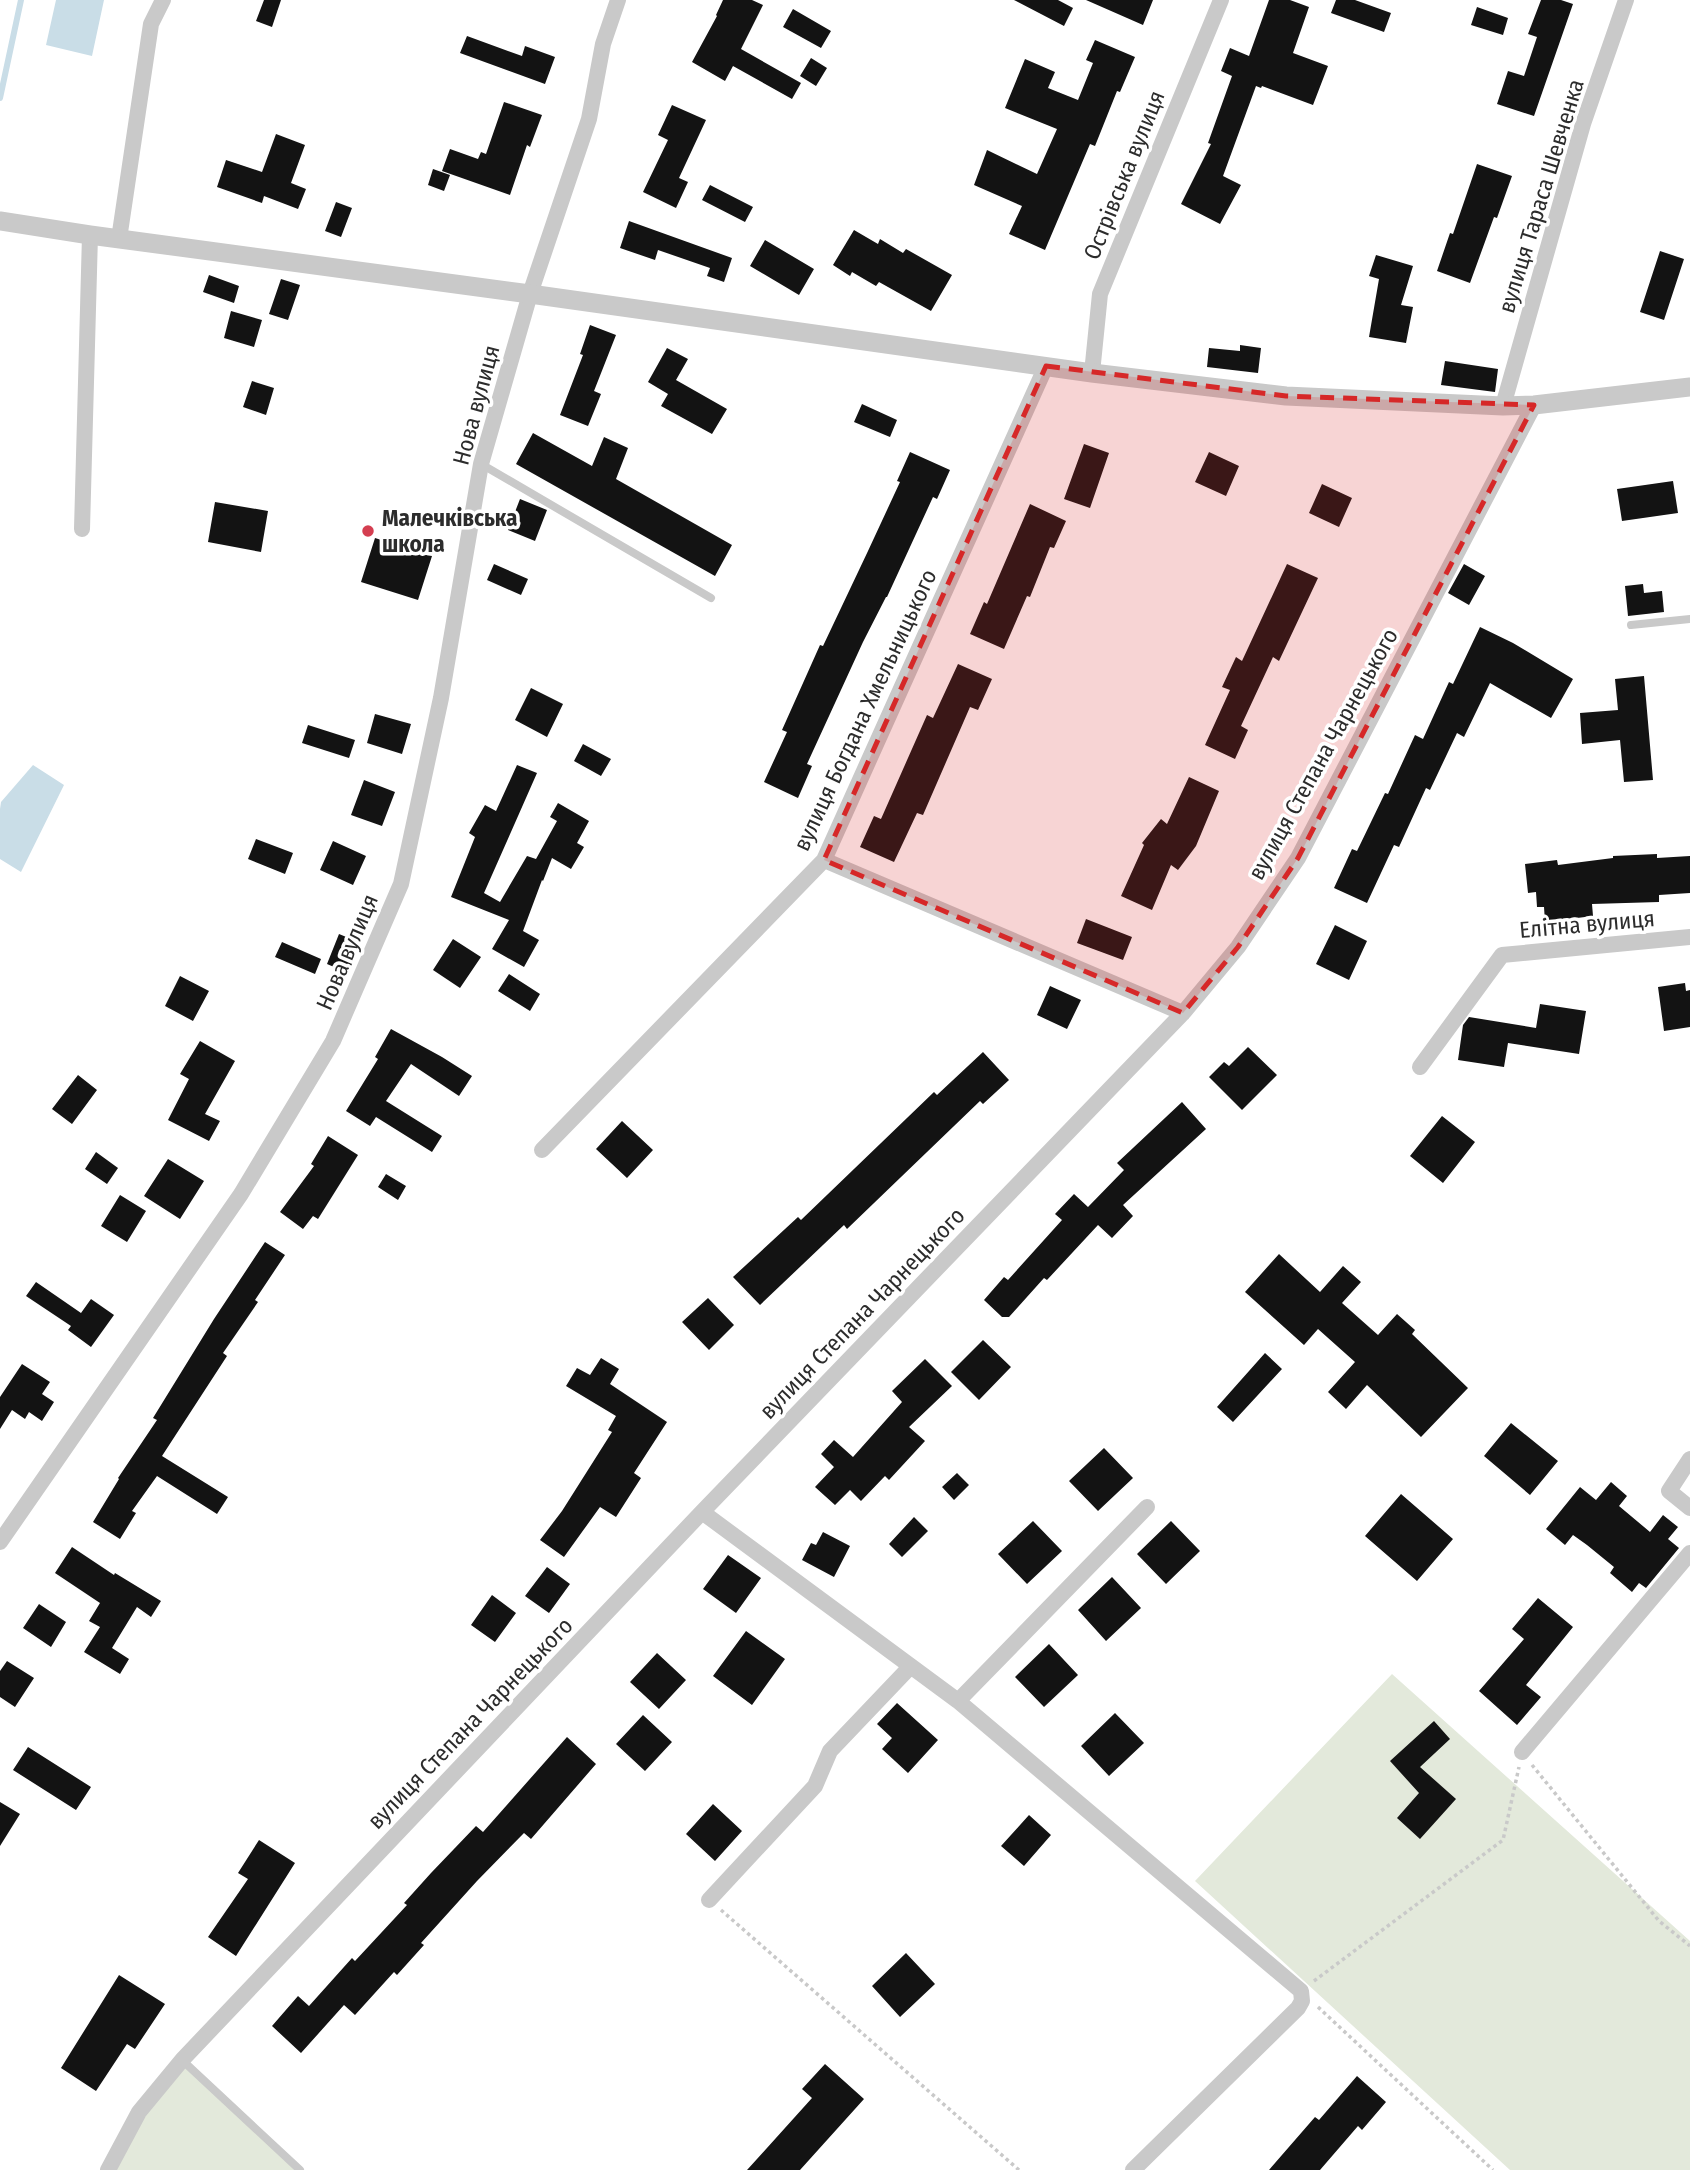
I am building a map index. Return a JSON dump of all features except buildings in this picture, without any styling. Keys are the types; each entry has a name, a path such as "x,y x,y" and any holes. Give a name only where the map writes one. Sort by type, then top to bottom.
{"street":[{"path":"119,239 151,24 163,0"},
{"name":"Нова вулиця","path":"0,1542 241,1194 333,1041 401,884 442,698 481,464 530,294 589,119 604,44 618,0"},
{"name":"Острівська вулиця","path":"1092,373 1100,294 1221,0"},
{"name":"вулиця Тараса Шевченка","path":"1503,406 1583,124 1626,0"},
{"path":"2,221 1092,373 1286,396 1503,406 1534,405 1690,387"},
{"path":"82,529 90,235"},
{"name":"вулиця Богдана Хмельницького","path":"542,1150 824,860 1046,366"},
{"name":"вулиця Степана Чарнецького","path":"108,2170 139,2112 182,2060 702,1512 1183,1013 1238,947 1298,858 1534,405"},
{"path":"824,860 1183,1013"},
{"name":"Елітна вулиця","path":"1420,1067 1502,955 1690,937"},
{"path":"1690,1459 1669,1491 1690,1508"},
{"path":"958,1701 1147,1507"},
{"path":"702,1512 958,1701 1301,1991 1302,2001 1298,2008 1133,2170"},
{"path":"1522,1752 1690,1553"},
{"path":"709,1900 815,1787 830,1751 910,1667"}],"lane":[{"path":"481,464 711,598"},
{"path":"1631,625 1690,619"},
{"path":"182,2060 300,2170"}],"path":[{"path":"1522,1752 1659,1921 1690,1946"},
{"path":"1493,2170 1301,1991 1503,1840 1522,1752"},
{"path":"709,1900 1019,2170"}],"highlighted area":[{"path":"1046,366 1286,396 1534,405 1298,858 1238,947 1183,1013 824,860"}],"shaded area":[{"path":"1392,1674 1690,1941 1690,2170 1510,2170 1195,1881"},
{"path":"182,2060 300,2170 108,2170"}],"water":[{"path":"56,0 104,0 92,56 46,45"},
{"path":"33,765 64,785 21,872 0,859 0,809 1,802"}],"waterway":[{"path":"0,98 21,0"}],"place":[{"name":"Малечківська школа","path":"368,531"}]}
